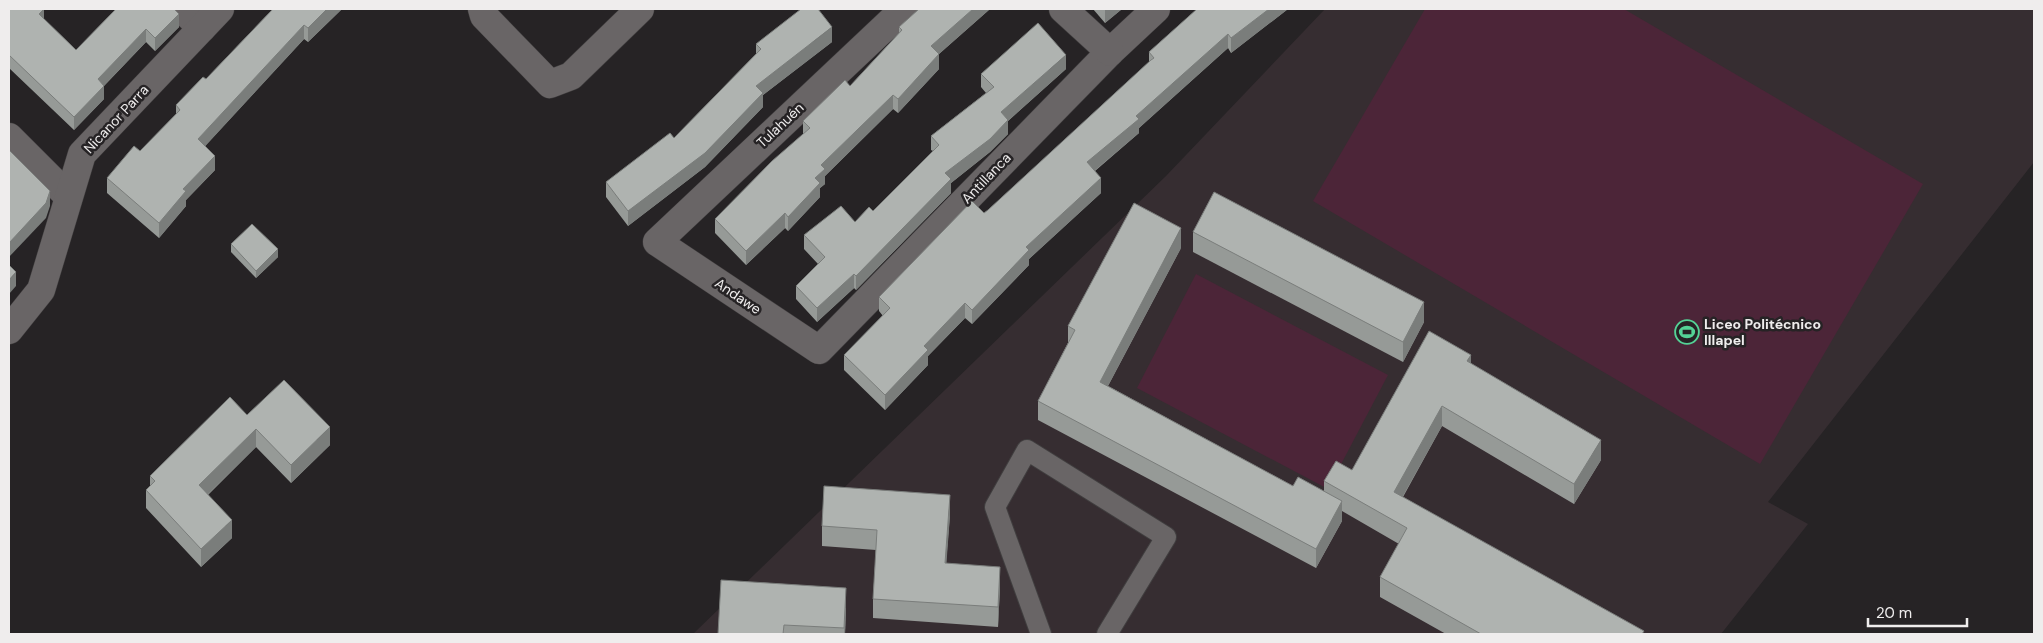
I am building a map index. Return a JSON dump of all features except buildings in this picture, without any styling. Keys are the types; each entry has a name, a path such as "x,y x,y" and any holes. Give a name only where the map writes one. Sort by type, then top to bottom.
{"street":[{"path":"182,9 202,28"},
{"name":"Nicanor Parra","path":"9,330 41,290 82,154 220,9"},
{"path":"482,9 484,16 550,84 570,76 640,9"},
{"name":"Tulahuén","path":"657,242 904,9"},
{"path":"1062,9 1110,52"},
{"name":"Antillanca","path":"819,350 1110,52 1156,9"},
{"path":"9,137 68,196"},
{"name":"Andawe","path":"657,242 819,350"}],"lane":[{"path":"1042,634 995,506 1027,450 1166,536 1107,634"}],"shaded area":[{"path":"1325,9 2034,9 2034,162 1768,502 1808,524 1721,634 693,634 1166,176"},
{"name":"Liceo Politécnico Illapel","path":"1425,9 1624,9 1923,184 1760,464 1313,201"},
{"path":"1196,274 1388,375 1328,489 1137,388"}],"place":[{"name":"Liceo Politécnico Illapel","path":"1687,332"}]}
